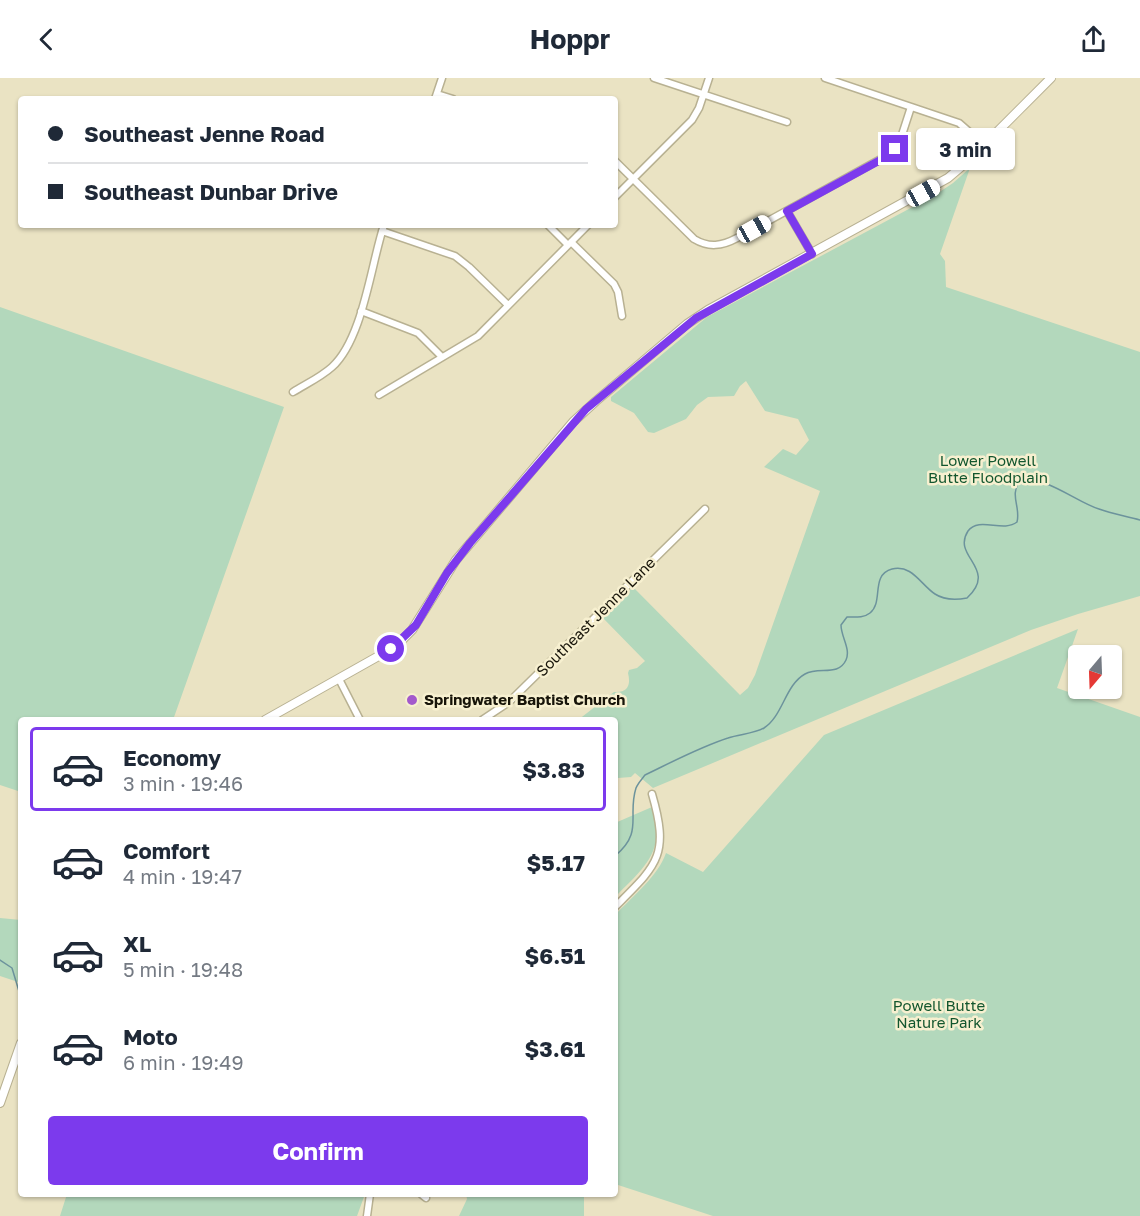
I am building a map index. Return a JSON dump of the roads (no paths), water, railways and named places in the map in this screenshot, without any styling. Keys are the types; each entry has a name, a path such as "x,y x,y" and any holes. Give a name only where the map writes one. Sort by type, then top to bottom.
{"main road":[{"path":"270,717 391,649 412,630 456,560 552,446 591,405 696,318 934,187 959,169 1051,78"},
{"path":"0,1103 18,1052"}],"street":[{"path":"436,96 442,78"},
{"path":"654,78 787,122"},
{"path":"618,194 692,120 709,78"},
{"path":"825,78 959,123 984,145"},
{"path":"618,164 688,234 701,243 715,246 729,243 890,154 898,144 911,107"},
{"path":"787,211 812,254"},
{"path":"293,392 323,374 340,359 350,341 372,277 377,245 383,228 455,256 508,305"},
{"path":"552,228 614,284 618,292 622,316"},
{"path":"379,395 478,336 585,228"},
{"path":"361,311 418,333 433,345 442,357"},
{"name":"Southeast Jenne Lane","path":"487,717 504,706 523,689 705,509"},
{"path":"339,679 358,717"},
{"path":"618,905 649,872 658,855 661,829 652,794"},
{"path":"367,1216 370,1197"}],"waterway":[{"path":"618,853 624,847 632,831 636,788 645,775 707,746 764,728 776,716 798,679 810,672 833,670 843,665 847,656 847,647 841,625 847,617 865,616 870,613 874,608 879,583 885,572 899,568 911,572 939,596 950,599 967,598 976,588 978,579 977,570 965,548 964,540 968,531 978,525 1005,526 1017,522 1015,491 1020,481 1039,481 1090,506 1140,520"},
{"path":"0,960 12,968 18,988"}],"place":[{"name":"Springwater Baptist Church","path":"412,700"}],"park label":[{"name":"Lower Powell Butte Floodplain","path":"988,470"},
{"name":"Powell Butte Nature Park","path":"939,1014"}]}
